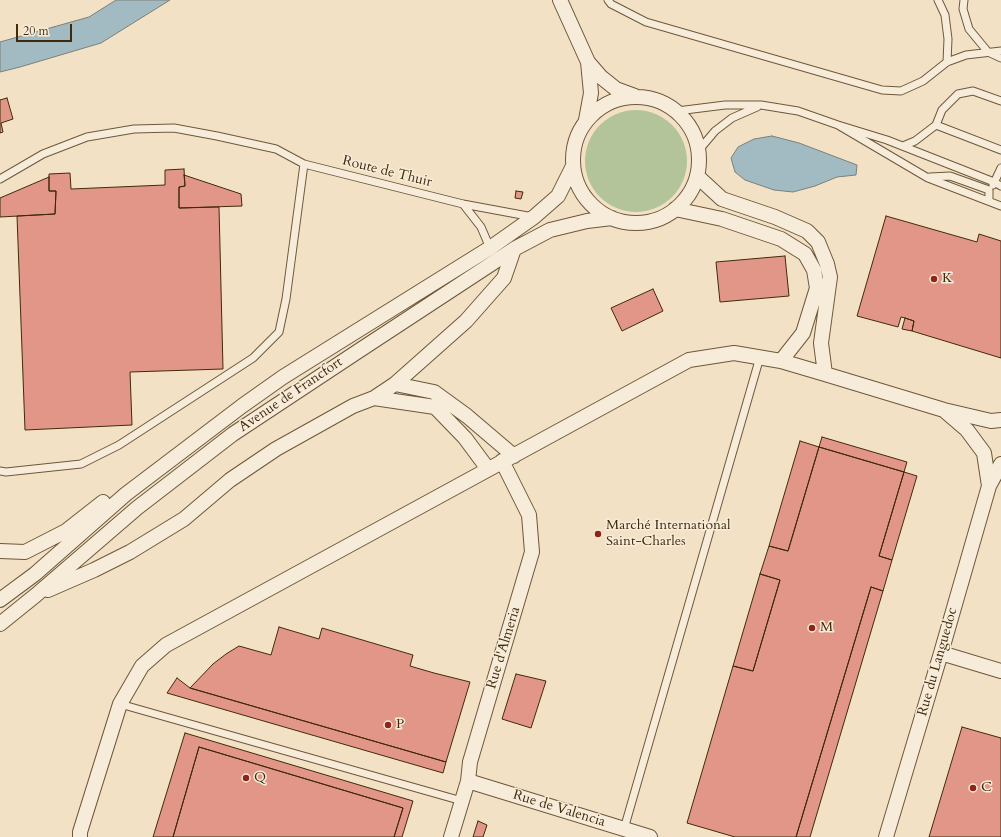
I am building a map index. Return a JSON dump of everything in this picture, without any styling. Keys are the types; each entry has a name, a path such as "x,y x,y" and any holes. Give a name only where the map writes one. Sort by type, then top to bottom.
{"street":[{"path":"560,0 588,62 601,77 616,89 664,103 677,111 687,122 695,136 699,150 699,163 697,176 692,189 685,200 661,218 645,222 628,222 612,218 597,210 585,198 577,182 573,166 574,150 578,134 586,120 592,94 588,62"},
{"path":"586,120 600,107 617,99 636,96"},
{"name":"Avenue de Francfort","path":"0,600 35,574 126,494 242,406 290,372 490,248 534,217 558,196 573,166"},
{"path":"697,176 722,199 775,217 807,231 818,242 827,264 830,277 821,343 826,374"},
{"path":"675,209 722,219 782,239 805,254 814,270 818,288 803,333 781,361"},
{"name":"Avenue de Francfort","path":"0,624 137,508 232,434 514,249 550,230 587,221 612,218"},
{"path":"36,595 94,570 130,552 184,519 230,480 276,449 353,406 374,398 395,384 466,321 504,278 514,249"},
{"path":"80,837 80,832 120,704 142,666 166,645 689,360 734,353 781,361 944,410 991,421 1001,420"},
{"path":"395,384 434,392 467,416 508,458"},
{"path":"374,398 435,407 465,438 488,469"},
{"path":"0,551 25,552 66,531 161,458 242,406"},
{"name":"Rue du Languedoc","path":"944,410 967,430 984,453 988,486"},
{"name":"Rue d'Almeria","path":"452,837 468,781 470,762 532,552 529,515 508,458"},
{"name":"Rue du Languedoc","path":"886,837 941,653 988,486 1001,464"},
{"path":"941,653 1001,671"},
{"name":"Rue de Valencia","path":"468,781 650,837"}],"lane":[{"path":"608,0 611,4 646,22 882,90 901,90 916,84 923,81 947,62 966,55 1001,51"},
{"path":"938,0 945,15 948,39 947,62"},
{"path":"964,0 962,9 968,29 988,52 1001,58"},
{"path":"903,146 915,141 936,125 942,110 958,94 973,91 1001,101"},
{"path":"677,111 725,105 760,105 798,111 887,140 998,184"},
{"path":"699,150 715,131 732,118 760,105"},
{"path":"838,124 928,178 1001,206"},
{"path":"936,125 1001,150"},
{"name":"Route de Thuir","path":"0,179 43,154 87,137 134,129 174,128 276,149 304,164 463,204 534,217"},
{"path":"0,471 6,472 81,464 119,445 253,358 279,332 286,299 304,164"},
{"path":"989,190 998,184 1001,168"},
{"path":"928,178 950,176 989,190"},
{"path":"989,190 989,201"},
{"path":"463,204 481,227 490,248"},
{"path":"624,829 760,358"},
{"path":"120,704 462,802"}],"green space":[{"path":"636,110 656,113 665,118 679,132 684,141 687,161 684,181 679,190 665,204 656,209 636,212 616,209 607,204 593,190 588,181 585,161 588,141 593,132 607,118 616,113"}],"water":[{"path":"116,0 170,0 101,43 0,72 0,42 89,17"},
{"path":"772,136 799,143 857,165 856,175 837,177 815,186 793,192 774,190 745,180 735,172 731,158 738,147 754,139"}],"building":[{"path":"7,98 13,119 1,123 3,132 0,133 0,100"},
{"path":"184,169 185,186 179,187 179,208 219,207 223,369 130,372 132,425 25,430 17,216 55,214 56,191 49,191 49,174 70,173 71,189 165,185 165,170"},
{"path":"184,175 241,194 242,206 179,208 179,187 185,186"},
{"path":"49,177 49,191 56,191 55,214 0,217 0,198"},
{"path":"516,191 523,192 521,199 515,198"},
{"name":"K","path":"886,216 977,242 979,234 1001,241 1001,358 912,331 914,321 905,318 901,317 898,327 857,316"},
{"path":"785,256 789,296 720,302 716,262"},
{"path":"653,289 663,311 622,331 611,308"},
{"path":"905,318 914,321 912,331 902,329"},
{"path":"822,437 907,462 904,472 819,447"},
{"path":"800,441 819,447 788,551 769,546"},
{"name":"M","path":"819,447 904,472 879,556 892,560 883,591 871,587 796,837 735,837 687,823 733,666 753,671 780,580 760,574 769,546 788,551"},
{"path":"904,472 917,476 892,560 879,556"},
{"path":"760,574 780,580 753,671 733,666"},
{"path":"871,587 883,591 810,837 796,837"},
{"name":"P","path":"279,627 319,639 322,628 413,655 410,666 470,682 446,762 190,688 213,664 239,646 271,655"},
{"path":"516,674 546,681 531,728 502,719"},
{"path":"177,678 190,688 446,762 443,773 167,693"},
{"name":"C","path":"962,727 1001,738 1001,837 929,837"},
{"path":"185,733 413,801 402,837 394,837 403,808 199,747 173,837 153,837"},
{"name":"Q","path":"199,747 403,808 394,837 173,837"},
{"path":"478,821 487,825 483,837 473,837"}],"place":[{"name":"K","path":"934,279"},
{"name":"Marché International Saint-Charles","path":"598,534"},
{"name":"M","path":"812,628"},
{"name":"P","path":"388,725"},
{"name":"Q","path":"246,778"},
{"name":"C","path":"973,788"}]}
